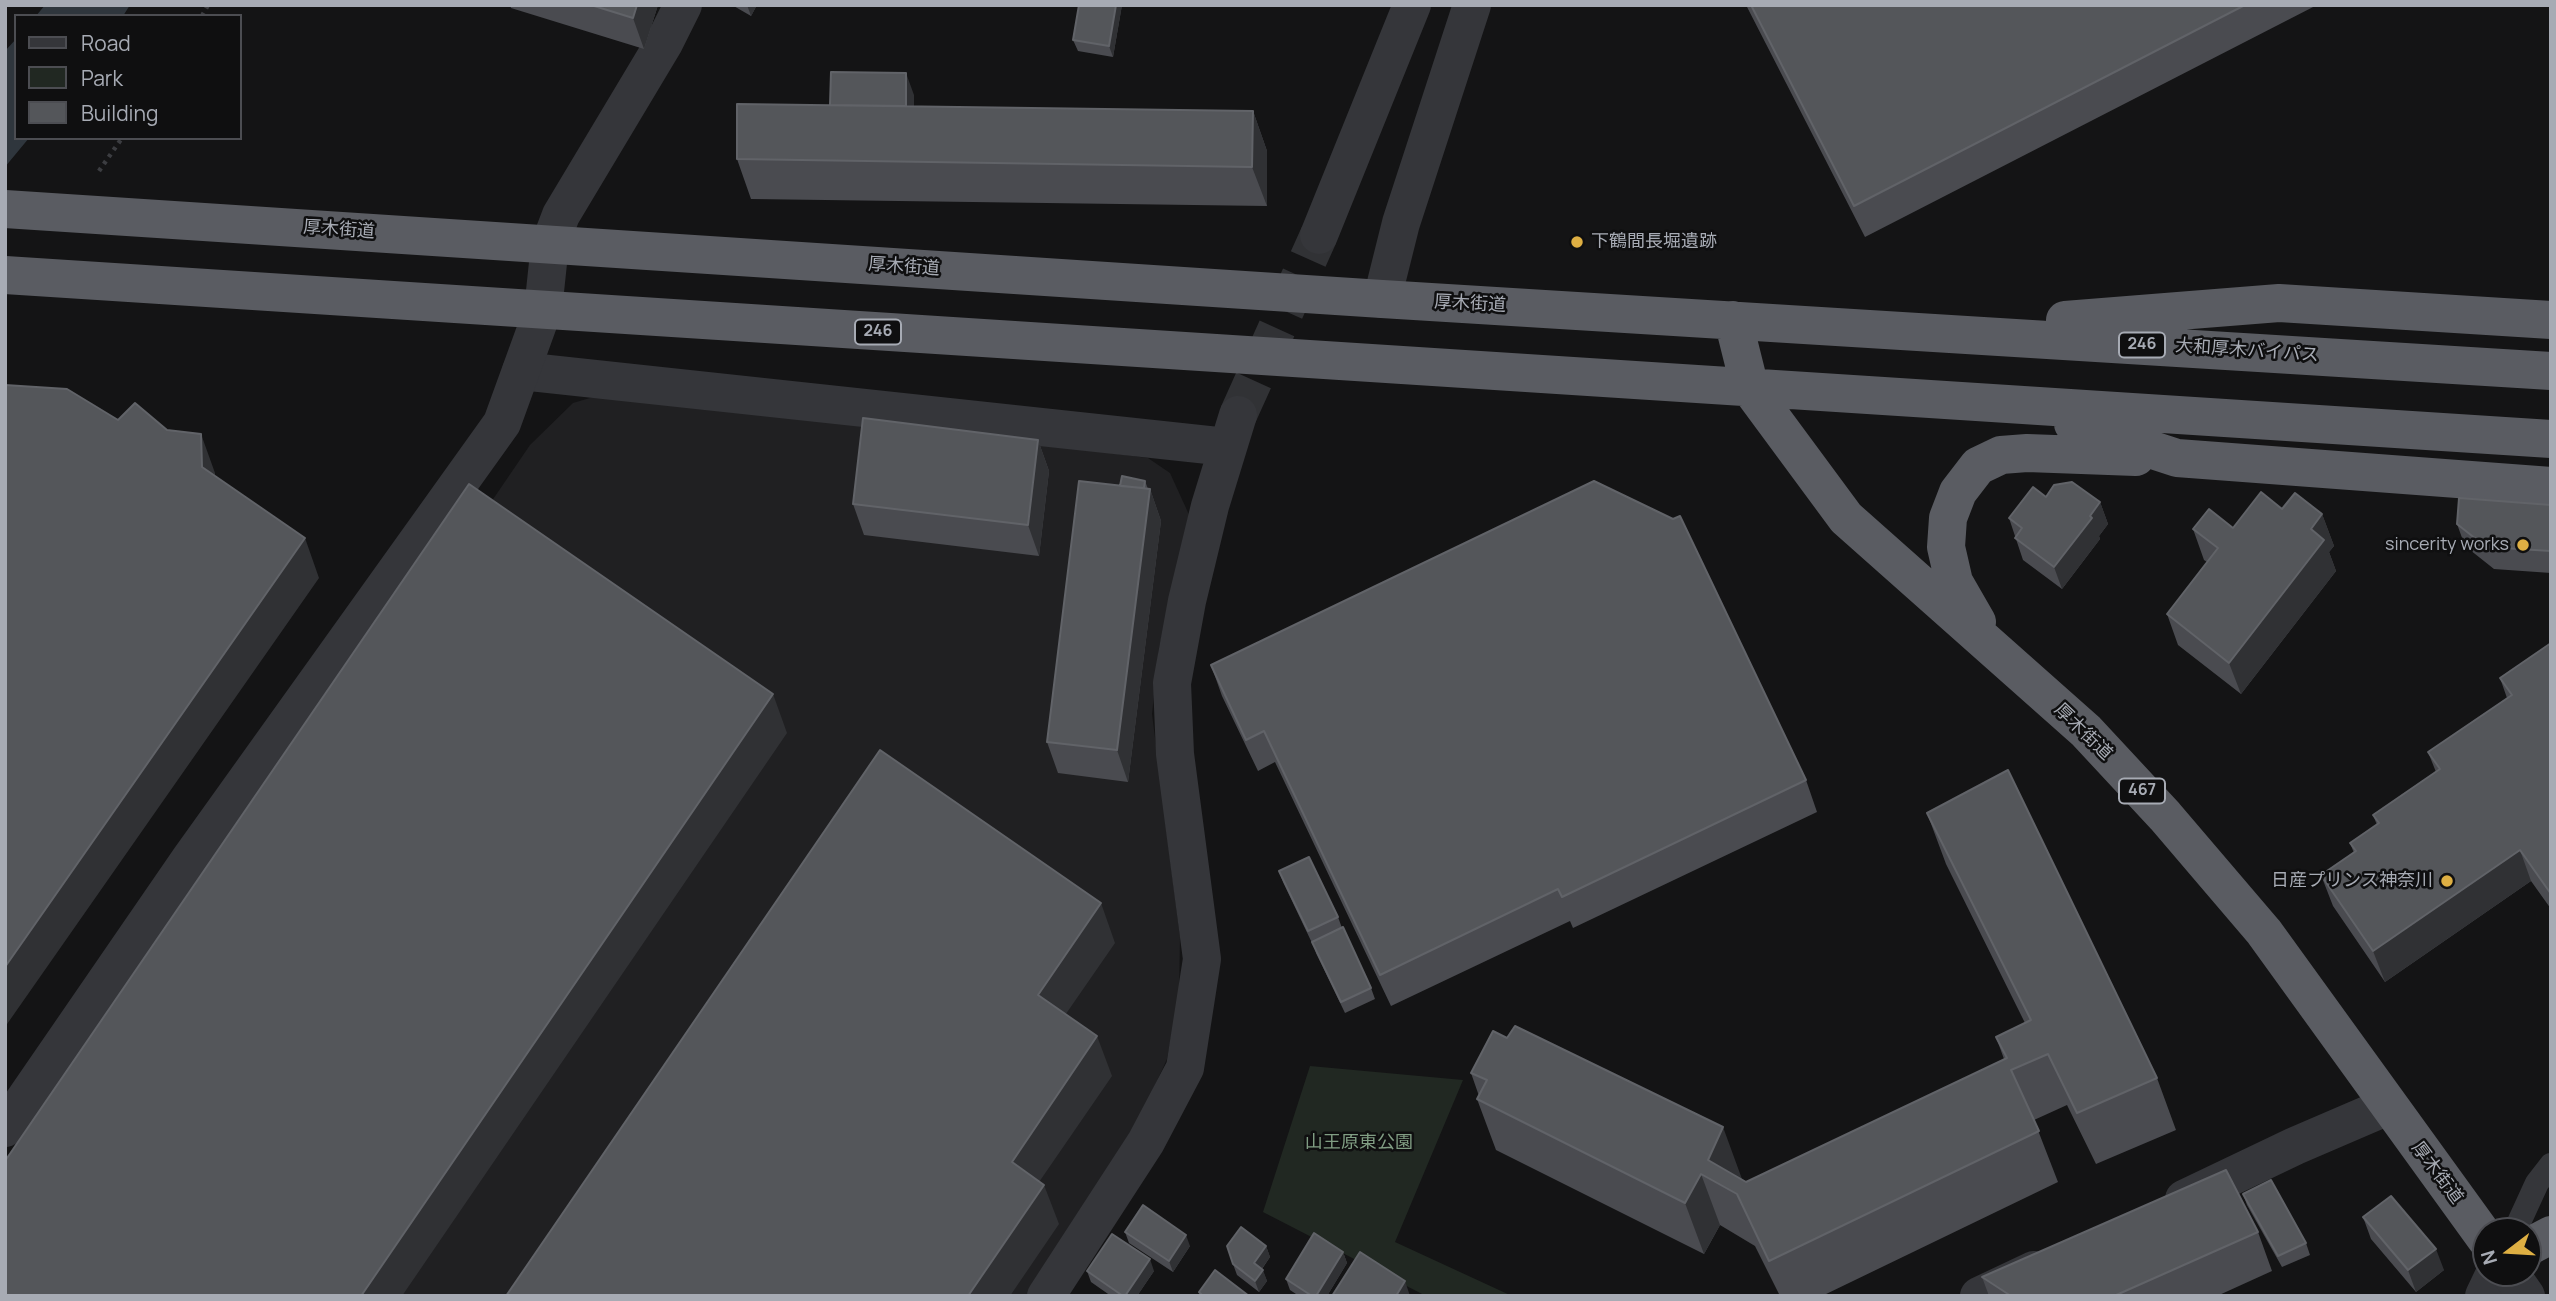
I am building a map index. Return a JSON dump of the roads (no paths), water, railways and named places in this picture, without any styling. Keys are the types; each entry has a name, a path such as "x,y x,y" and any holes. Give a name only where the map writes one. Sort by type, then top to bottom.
{"highway":[{"name":"厚木街道","path":"21,210 1733,320 1750,388 1846,519 2086,732 2165,816 2264,932 2472,1220"},
{"name":"246","path":"5,275 2551,439"},
{"path":"1927,331 2279,303 2551,320"},
{"name":"大和厚木バイパス","path":"1733,320 2551,371"},
{"name":"246","path":"2017,406 2177,458 2551,486"},
{"name":"246","path":"2027,453 2183,417"},
{"path":"1990,645 1954,582 1946,547 1948,518 1958,492 1978,466 2001,455 2027,453 2177,458"}],"street":[{"path":"5,1128 190,859 502,423 543,310 550,244 561,215 664,43 682,5"},
{"path":"1319,235 1412,5"},
{"path":"1382,299 1401,223 1472,5"},
{"path":"521,371 1232,431 1187,601 1172,683 1175,754 1202,959 1185,1068 1146,1142 1046,1296"},
{"path":"2149,1215 2295,1146 2388,1106"},
{"path":"1979,1296 2064,1256"}],"lane":[{"path":"2521,1217 2537,1183 2551,1165"}],"tunnel":[{"path":"1238,415 1319,235"}],"place":[{"name":"下鶴間長堀遺跡","path":"1577,242"},
{"name":"sincerity works","path":"2523,545"},
{"name":"日産プリンス神奈川","path":"2447,881"}],"park label":[{"name":"山王原東公園","path":"1359,1143"}]}
